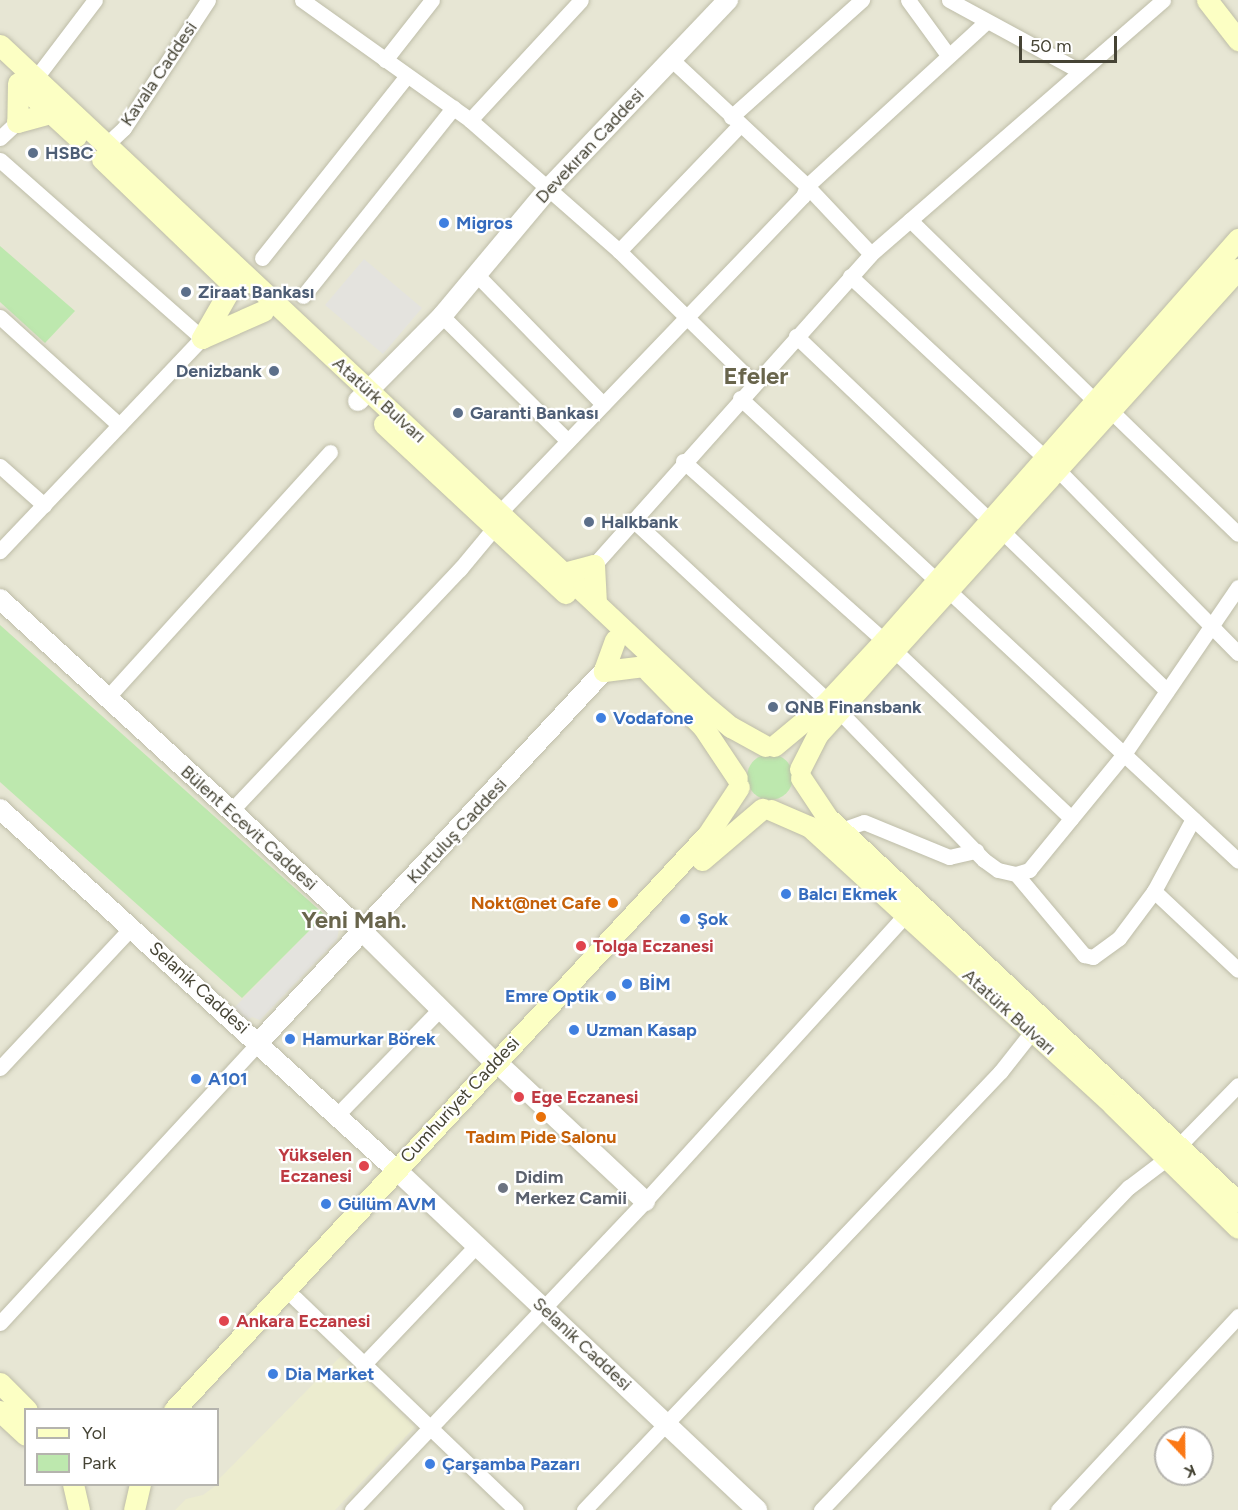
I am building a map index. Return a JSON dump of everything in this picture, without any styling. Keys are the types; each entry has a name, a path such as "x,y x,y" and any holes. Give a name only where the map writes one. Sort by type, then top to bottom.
{"main road":[{"path":"1207,0 1238,40"},
{"name":"Atatürk Bulvarı","path":"0,45 50,113 242,283 497,520 703,727 738,783"},
{"name":"Atatürk Bulvarı","path":"0,65 27,81 106,144 242,283 263,311 362,396"},
{"path":"27,81 17,122 50,113"},
{"path":"834,706 742,761 738,783 747,801 767,809 792,800 818,734 834,706 943,587 1102,405 1238,239"},
{"path":"1102,405 1238,269"},
{"path":"202,338 242,283"},
{"path":"202,338 263,311"},
{"name":"Atatürk Bulvarı","path":"497,520 564,573 702,704 731,727 770,746"},
{"path":"564,573 594,565 596,603"},
{"path":"615,640 604,671 642,666"},
{"path":"770,746 791,754 801,773"},
{"name":"Atatürk Bulvarı","path":"801,773 818,806 911,909 1031,1033 1113,1105 1238,1202"},
{"name":"Cumhuriyet Caddesi","path":"176,1408 400,1174 708,834 738,783"},
{"name":"Atatürk Bulvarı","path":"767,809 810,827 911,909 1173,1152 1238,1228"},
{"name":"Cumhuriyet Caddesi","path":"499,1066 718,844 767,809"},
{"name":"Cumhuriyet Caddesi","path":"193,1408 295,1298 400,1174"},
{"path":"0,1383 25,1408"},
{"path":"0,1411 24,1434"}],"street":[{"path":"27,81 95,0"},
{"name":"Kavala Caddesi","path":"106,144 124,128 208,0"},
{"path":"385,60 432,0"},
{"path":"470,120 581,0"},
{"name":"Devekıran Caddesi","path":"362,396 442,316 549,188 728,0"},
{"path":"619,251 736,121 862,0"},
{"path":"908,0 948,55"},
{"path":"949,0 985,23 1080,72"},
{"path":"594,565 683,460 871,254 1163,0"},
{"path":"311,3 385,60 470,120 619,251 685,319 754,382"},
{"path":"230,812 460,569 497,520 568,441 803,196 807,186 985,23"},
{"path":"672,60 807,186 871,254"},
{"path":"262,258 407,76"},
{"path":"303,296 453,108"},
{"path":"0,138 17,122"},
{"path":"0,160 202,338 0,551"},
{"path":"909,220 1238,534"},
{"path":"476,274 603,404"},
{"path":"850,276 1051,463 1210,628 1238,653"},
{"path":"442,316 568,441"},
{"path":"0,317 119,425"},
{"path":"796,336 1167,691"},
{"path":"740,398 1238,861"},
{"path":"106,698 330,452"},
{"path":"683,460 889,646 1071,818"},
{"path":"0,466 44,505"},
{"path":"633,520 834,706 976,851 998,870 1016,874 1029,870 1124,754 1238,587"},
{"name":"Bülent Ecevit Caddesi","path":"0,599 363,932 499,1066 645,1201"},
{"name":"Kurtuluş Caddesi","path":"259,1042 604,671"},
{"name":"Selanik Caddesi","path":"0,809 259,1042 758,1510"},
{"path":"1016,874 1084,955 1093,957 1119,938 1154,891 1193,819"},
{"path":"841,830 864,822 949,857 976,851"},
{"path":"1154,891 1238,970"},
{"path":"352,1510 645,1201 911,909"},
{"path":"0,1068 132,927"},
{"path":"337,1115 441,1008"},
{"path":"584,1510 665,1422 1001,1071 1031,1033"},
{"path":"0,1323 259,1042"},
{"path":"821,1510 1129,1187 1173,1152 1238,1085"},
{"path":"363,1365 477,1245"},
{"path":"295,1298 430,1430 516,1510"},
{"path":"1058,1510 1238,1316"}],"shaded area":[{"path":"0,0 1238,0 1238,1510 0,1510"},
{"path":"364,259 422,308 383,354 325,305"},
{"path":"325,915 339,928 337,940 260,1020 252,1017 246,1022 233,1009"},
{"path":"341,1356 415,1427 335,1510 175,1510 186,1499 203,1495 215,1486 219,1486 219,1479"}],"green space":[{"path":"0,246 75,311 45,343 0,302"},
{"path":"0,625 325,915 242,998 0,782"},
{"path":"770,754 786,761 793,777 786,793 770,800 754,793 747,777 754,761"}],"place":[{"name":"HSBC","path":"33,153"},
{"name":"Migros","path":"444,223"},
{"name":"Ziraat Bankası","path":"186,292"},
{"name":"Denizbank","path":"274,371"},
{"name":"Garanti Bankası","path":"458,413"},
{"name":"Halkbank","path":"589,522"},
{"name":"QNB Finansbank","path":"773,707"},
{"name":"Vodafone","path":"601,718"},
{"name":"Balcı Ekmek","path":"786,894"},
{"name":"Nokt@net Cafe","path":"613,903"},
{"name":"Şok","path":"685,919"},
{"name":"Tolga Eczanesi","path":"581,946"},
{"name":"BİM","path":"627,984"},
{"name":"Emre Optik","path":"611,996"},
{"name":"Uzman Kasap","path":"574,1030"},
{"name":"Hamurkar Börek","path":"290,1039"},
{"name":"A101","path":"196,1079"},
{"name":"Ege Eczanesi","path":"519,1097"},
{"name":"Tadım Pide Salonu","path":"541,1117"},
{"name":"Yükselen Eczanesi","path":"364,1166"},
{"name":"Didim Merkez Camii","path":"503,1188"},
{"name":"Gülüm AVM","path":"326,1204"},
{"name":"Ankara Eczanesi","path":"224,1321"},
{"name":"Dia Market","path":"273,1374"},
{"name":"Çarşamba Pazarı","path":"430,1464"}],"district":[{"name":"Efeler","path":"756,376"},
{"name":"Yeni Mah.","path":"354,920"}]}
